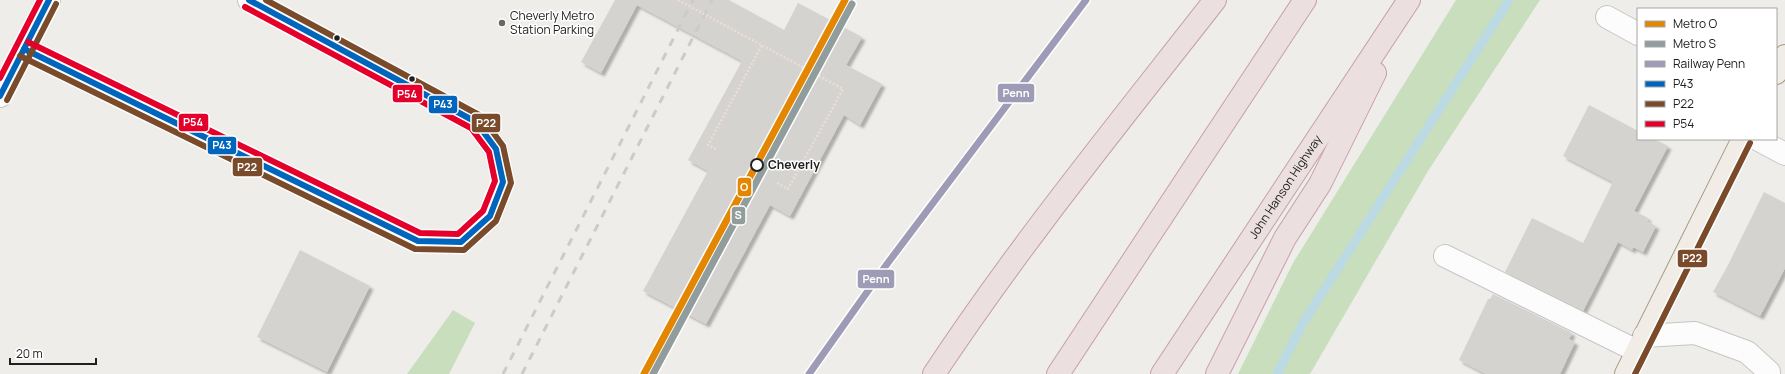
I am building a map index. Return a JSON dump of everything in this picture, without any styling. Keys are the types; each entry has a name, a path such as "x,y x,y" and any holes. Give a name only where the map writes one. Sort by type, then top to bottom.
{"highway":[{"path":"934,374 972,316 1066,190 1215,0"},
{"path":"1058,374 1305,0"},
{"path":"1217,374 1285,238 1320,184 1410,0"},
{"name":"John Hanson Highway","path":"1162,374 1410,0"}],"main road":[{"path":"1777,71 1785,56"},
{"path":"1626,374 1743,140"}],"street":[{"path":"0,96 49,0"},
{"path":"24,49 418,241 461,242 490,216 503,182 496,149 476,122 249,0"},
{"path":"1607,17 1637,33"},
{"path":"1759,140 1785,154"},
{"path":"1445,256 1641,344 1695,333 1747,352 1768,372 1768,374"}],"path":[{"path":"678,0 843,89 788,189 777,182"},
{"path":"716,149 708,145 762,45"}],"green space":[{"path":"1456,0 1540,0 1428,171 1310,374 1238,374 1293,263"},
{"path":"453,310 475,323 449,374 407,374"}],"building":[{"path":"615,0 729,0 784,30 798,3 862,37 846,65 882,84 860,125 844,115 790,216 770,205 706,324 643,291 708,171 688,160 742,61 637,5 601,73 581,62"},
{"path":"1589,105 1637,130 1637,140 1656,140 1668,146 1634,211 1648,218 1647,221 1656,226 1643,252 1633,247 1632,250 1618,242 1583,311 1505,272 1532,218 1583,243 1613,182 1563,156"},
{"path":"1764,192 1785,203 1785,268 1760,316 1713,292"},
{"path":"300,250 370,286 327,372 257,337"},
{"path":"1493,294 1572,333 1569,339 1575,342 1560,374 1486,374 1459,360 1488,299 1490,299"}],"waterway":[{"path":"1277,374 1303,323 1509,0"}],"railway":[{"path":"503,374 693,0"},
{"path":"522,374 712,0"}],"metro line":[{"name":"O","path":"644,374 845,0"},
{"name":"S","path":"653,374 852,4"}],"rail line":[{"name":"Penn","path":"809,374 887,264 1086,0"}],"transit line":[{"name":"P54","path":"0,78 40,0"},
{"name":"P43","path":"0,96 49,0"},
{"name":"P43","path":"24,49 418,241 461,242 490,216 503,182 496,149 476,122 249,0"},
{"name":"P22","path":"20,56 415,249 464,250 496,221 511,183 503,146 481,116 266,0"},
{"name":"P22","path":"7,100 56,4"},
{"name":"P54","path":"28,42 420,233 458,234 483,211 495,181 489,152 471,128 245,7"},
{"name":"P22","path":"1635,374 1750,143"}],"place":[{"name":"Cheverly Metro Station Parking","path":"502,23"},
{"name":"Cheverly","path":"757,165"}]}
